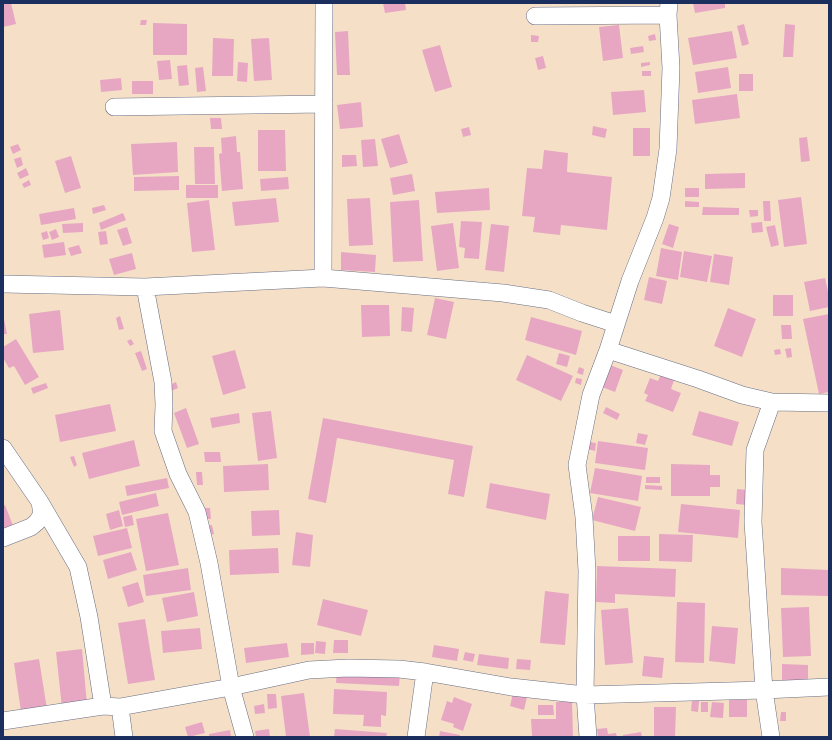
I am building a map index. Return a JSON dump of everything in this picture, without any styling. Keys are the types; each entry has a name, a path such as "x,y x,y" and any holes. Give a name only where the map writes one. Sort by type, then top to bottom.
{"street":[{"path":"323,278 324,3"},
{"path":"535,16 668,9 671,68 669,142 661,198 655,218 630,281 608,350 591,395 577,465 584,517 587,571 585,695 588,737"},
{"path":"114,107 324,104"},
{"path":"3,284 145,287 323,278 503,293 549,300 616,324"},
{"path":"145,287 163,382 163,431 178,474 197,512 209,563 231,686 245,737"},
{"path":"608,350 742,395 772,402 829,402"},
{"path":"771,737 764,690 753,522 755,450 772,402"},
{"path":"3,448 40,502 78,567 89,617 102,706"},
{"path":"3,538 31,527 37,522 42,514 40,502"},
{"path":"3,721 102,706 120,707 309,670 348,668 399,669 426,672 511,686 585,695 829,687"},
{"path":"416,737 426,672"},
{"path":"120,707 124,737"}],"building":[{"path":"3,3 11,3 16,24 3,27"},
{"path":"383,3 405,3 406,10 385,13"},
{"path":"693,3 725,3 725,8 695,13"},
{"path":"141,20 147,20 146,25 140,25"},
{"path":"153,23 187,24 187,55 153,55"},
{"path":"744,24 749,44 742,46 737,26"},
{"path":"785,24 795,25 793,57 783,57"},
{"path":"619,25 623,58 603,61 599,27"},
{"path":"348,31 350,75 337,75 335,32"},
{"path":"732,31 737,58 693,65 688,38"},
{"path":"655,34 656,40 649,41 648,36"},
{"path":"531,35 539,36 538,42 531,42"},
{"path":"213,38 234,39 233,76 212,76"},
{"path":"269,38 272,80 254,81 251,39"},
{"path":"440,45 452,87 435,92 422,50"},
{"path":"643,46 644,52 631,54 630,48"},
{"path":"543,56 546,68 538,70 535,58"},
{"path":"170,60 172,79 159,80 157,61"},
{"path":"238,62 248,63 247,82 237,81"},
{"path":"650,62 650,65 641,67 641,63"},
{"path":"187,65 189,85 179,86 177,66"},
{"path":"203,67 206,91 197,92 195,68"},
{"path":"728,67 731,88 698,93 695,72"},
{"path":"642,71 651,71 651,76 642,76"},
{"path":"739,74 753,74 753,91 739,91"},
{"path":"121,78 122,90 101,92 100,80"},
{"path":"132,81 153,81 153,94 132,94"},
{"path":"644,90 646,112 613,115 611,92"},
{"path":"737,94 740,118 695,124 692,100"},
{"path":"361,102 363,127 340,129 337,105"},
{"path":"210,118 221,118 222,129 211,129"},
{"path":"593,126 607,129 605,138 592,135"},
{"path":"469,127 471,135 463,137 461,129"},
{"path":"633,128 650,128 650,156 633,156"},
{"path":"258,130 285,130 286,171 258,171"},
{"path":"399,134 408,163 390,168 381,139"},
{"path":"236,136 237,152 240,152 243,189 222,191 219,154 222,153 221,138"},
{"path":"807,137 810,161 801,162 799,138"},
{"path":"375,139 378,166 363,167 361,140"},
{"path":"177,142 178,172 133,175 131,144"},
{"path":"18,144 21,150 13,154 10,147"},
{"path":"194,147 214,147 215,184 195,184"},
{"path":"544,150 568,153 567,172 612,177 607,230 561,225 560,235 533,232 535,217 522,216 527,168 542,169"},
{"path":"342,155 356,155 357,166 342,167"},
{"path":"71,156 81,188 65,193 55,161"},
{"path":"21,157 23,165 17,168 14,159"},
{"path":"26,168 29,175 20,179 17,173"},
{"path":"745,173 745,188 705,189 705,174"},
{"path":"412,174 415,191 393,195 390,178"},
{"path":"179,176 179,190 134,191 134,177"},
{"path":"288,177 289,189 261,191 260,179"},
{"path":"29,180 31,185 24,188 22,184"},
{"path":"186,185 218,185 218,198 186,198"},
{"path":"489,188 490,210 437,213 435,192"},
{"path":"685,188 699,188 699,197 685,197"},
{"path":"801,197 807,244 784,247 778,200"},
{"path":"276,198 279,222 235,226 232,202"},
{"path":"370,198 373,245 349,246 347,199"},
{"path":"209,200 215,250 192,252 187,203"},
{"path":"419,200 423,261 393,262 390,202"},
{"path":"685,201 699,202 699,207 685,207"},
{"path":"763,201 770,201 771,221 764,221"},
{"path":"104,205 106,210 93,214 92,208"},
{"path":"703,207 739,208 739,215 702,215"},
{"path":"74,208 76,219 41,225 39,214"},
{"path":"749,210 758,210 758,216 750,217"},
{"path":"123,213 126,220 101,230 99,223"},
{"path":"461,221 482,222 479,259 464,258 465,248 459,247"},
{"path":"762,222 763,232 752,233 751,223"},
{"path":"83,223 83,232 63,233 62,224"},
{"path":"453,223 459,268 437,271 431,226"},
{"path":"491,224 509,226 504,272 485,270"},
{"path":"669,224 679,227 673,248 662,244"},
{"path":"775,225 779,245 771,247 766,227"},
{"path":"127,227 132,243 123,246 117,230"},
{"path":"56,229 59,237 52,240 49,232"},
{"path":"47,231 49,238 43,240 41,233"},
{"path":"106,231 108,244 100,245 98,232"},
{"path":"64,242 66,255 44,258 42,245"},
{"path":"79,245 82,253 71,256 68,248"},
{"path":"661,248 682,252 678,280 656,276"},
{"path":"684,251 712,256 707,282 680,277"},
{"path":"341,252 376,255 375,272 341,270"},
{"path":"132,253 136,269 114,275 109,259"},
{"path":"714,254 733,257 729,285 710,282"},
{"path":"649,277 667,281 662,304 644,300"},
{"path":"825,278 829,296 829,307 810,311 804,282"},
{"path":"773,295 793,295 793,316 773,316"},
{"path":"435,298 454,302 446,339 427,335"},
{"path":"361,305 389,305 390,336 362,337"},
{"path":"402,307 414,308 412,332 401,331"},
{"path":"728,308 756,319 742,357 714,346"},
{"path":"60,310 64,350 33,353 29,314"},
{"path":"3,314 7,334 3,334"},
{"path":"829,314 829,392 819,394 803,319"},
{"path":"120,316 124,329 119,330 116,318"},
{"path":"531,317 582,331 576,355 525,340"},
{"path":"781,325 791,325 792,339 782,339"},
{"path":"16,339 39,377 25,385 14,366 9,368 3,358 3,347"},
{"path":"131,339 134,344 130,346 127,341"},
{"path":"791,348 792,357 787,358 785,349"},
{"path":"780,349 781,354 775,355 774,350"},
{"path":"235,350 246,388 223,395 212,356"},
{"path":"141,351 147,369 142,371 135,353"},
{"path":"559,353 570,356 567,367 556,364"},
{"path":"527,355 573,376 561,401 516,380"},
{"path":"610,365 623,370 615,392 602,387"},
{"path":"579,367 584,369 583,375 577,373"},
{"path":"661,374 674,380 671,389 681,393 673,412 645,401 648,395 644,393 650,378 658,381"},
{"path":"576,378 582,379 581,385 575,383"},
{"path":"176,382 178,388 171,391 169,385"},
{"path":"46,383 48,388 33,394 31,388"},
{"path":"110,404 116,431 60,442 55,415"},
{"path":"606,407 620,414 617,420 603,413"},
{"path":"186,408 199,444 187,448 174,413"},
{"path":"271,411 277,458 258,461 252,413"},
{"path":"699,411 739,422 732,446 692,435"},
{"path":"239,413 240,423 212,428 210,418"},
{"path":"323,418 473,446 464,497 448,494 454,460 337,438 326,503 308,499"},
{"path":"638,433 648,435 645,445 636,443"},
{"path":"134,440 140,466 89,479 82,453"},
{"path":"598,441 648,448 645,470 595,463"},
{"path":"589,442 596,443 595,451 587,449"},
{"path":"204,452 220,452 221,462 205,462"},
{"path":"74,456 77,465 74,467 70,457"},
{"path":"268,464 269,490 224,492 223,466"},
{"path":"671,464 710,465 710,475 720,475 720,487 710,487 710,496 671,496"},
{"path":"595,468 642,476 638,501 590,493"},
{"path":"196,472 202,472 203,485 197,485"},
{"path":"646,477 660,477 660,483 646,483"},
{"path":"167,478 169,488 127,496 125,486"},
{"path":"490,483 550,494 546,520 486,508"},
{"path":"645,485 662,486 662,490 645,489"},
{"path":"737,489 748,490 747,505 736,504"},
{"path":"156,493 159,506 122,515 119,502"},
{"path":"598,497 641,507 635,531 592,520"},
{"path":"681,504 740,510 738,538 678,532"},
{"path":"5,505 14,528 3,532 3,506"},
{"path":"203,508 210,508 211,519 204,519"},
{"path":"119,510 123,526 110,530 106,514"},
{"path":"279,510 280,535 252,536 251,511"},
{"path":"168,513 179,565 146,571 136,519"},
{"path":"132,515 134,525 125,527 123,517"},
{"path":"212,525 214,534 207,535 206,526"},
{"path":"127,528 132,548 98,556 93,536"},
{"path":"296,532 313,535 310,567 292,565"},
{"path":"659,534 693,535 692,562 659,561"},
{"path":"618,536 650,536 650,561 618,561"},
{"path":"278,548 279,573 230,575 229,550"},
{"path":"131,552 137,570 108,579 103,560"},
{"path":"597,566 676,569 675,597 615,594 615,603 596,602"},
{"path":"188,568 191,590 146,596 143,575"},
{"path":"781,568 829,570 829,596 781,595"},
{"path":"138,582 144,602 128,607 122,587"},
{"path":"545,591 569,594 565,645 540,643"},
{"path":"194,592 198,616 167,622 162,598"},
{"path":"323,599 368,610 361,636 317,625"},
{"path":"677,602 705,603 704,663 675,662"},
{"path":"809,607 811,656 783,657 781,608"},
{"path":"628,608 633,663 605,665 601,610"},
{"path":"145,619 155,680 128,684 118,623"},
{"path":"712,626 738,628 735,664 709,661"},
{"path":"200,628 202,649 163,653 161,631"},
{"path":"334,640 348,640 348,653 333,653"},
{"path":"316,641 326,642 325,654 315,653"},
{"path":"287,643 289,657 246,663 244,648"},
{"path":"301,643 314,643 314,654 301,655"},
{"path":"434,645 459,649 457,661 432,657"},
{"path":"82,649 87,705 62,708 56,652"},
{"path":"465,652 475,654 473,662 463,660"},
{"path":"479,654 509,658 508,669 477,665"},
{"path":"644,656 664,658 662,678 642,676"},
{"path":"39,659 47,709 21,712 14,663"},
{"path":"517,659 531,660 530,670 516,669"},
{"path":"782,664 808,665 808,681 782,681"},
{"path":"337,671 400,674 399,686 336,683"},
{"path":"334,689 387,692 386,716 381,715 381,727 363,726 364,715 333,714"},
{"path":"304,693 310,737 286,737 281,696"},
{"path":"513,693 527,697 524,710 510,706"},
{"path":"267,694 276,694 277,708 268,709"},
{"path":"454,697 472,704 463,731 453,727 454,724 441,720 447,701 452,703"},
{"path":"692,700 699,701 698,712 691,711"},
{"path":"729,700 747,700 747,717 729,717"},
{"path":"572,701 573,737 532,737 531,719 556,719 556,702"},
{"path":"701,702 708,702 708,712 701,712"},
{"path":"712,702 724,703 723,718 710,717"},
{"path":"264,704 265,713 255,714 254,706"},
{"path":"538,705 553,705 554,715 538,715"},
{"path":"654,707 676,707 675,737 654,737"},
{"path":"781,712 786,712 786,721 780,721"},
{"path":"202,722 205,733 188,737 185,727"},
{"path":"607,728 608,734 616,733 617,737 598,737 597,729"},
{"path":"269,729 270,737 256,737 255,731"},
{"path":"335,729 387,733 386,737 334,737"},
{"path":"230,730 231,737 209,737 209,734"},
{"path":"440,731 460,735 460,737 439,737"},
{"path":"641,732 642,737 623,737 623,735"}]}
